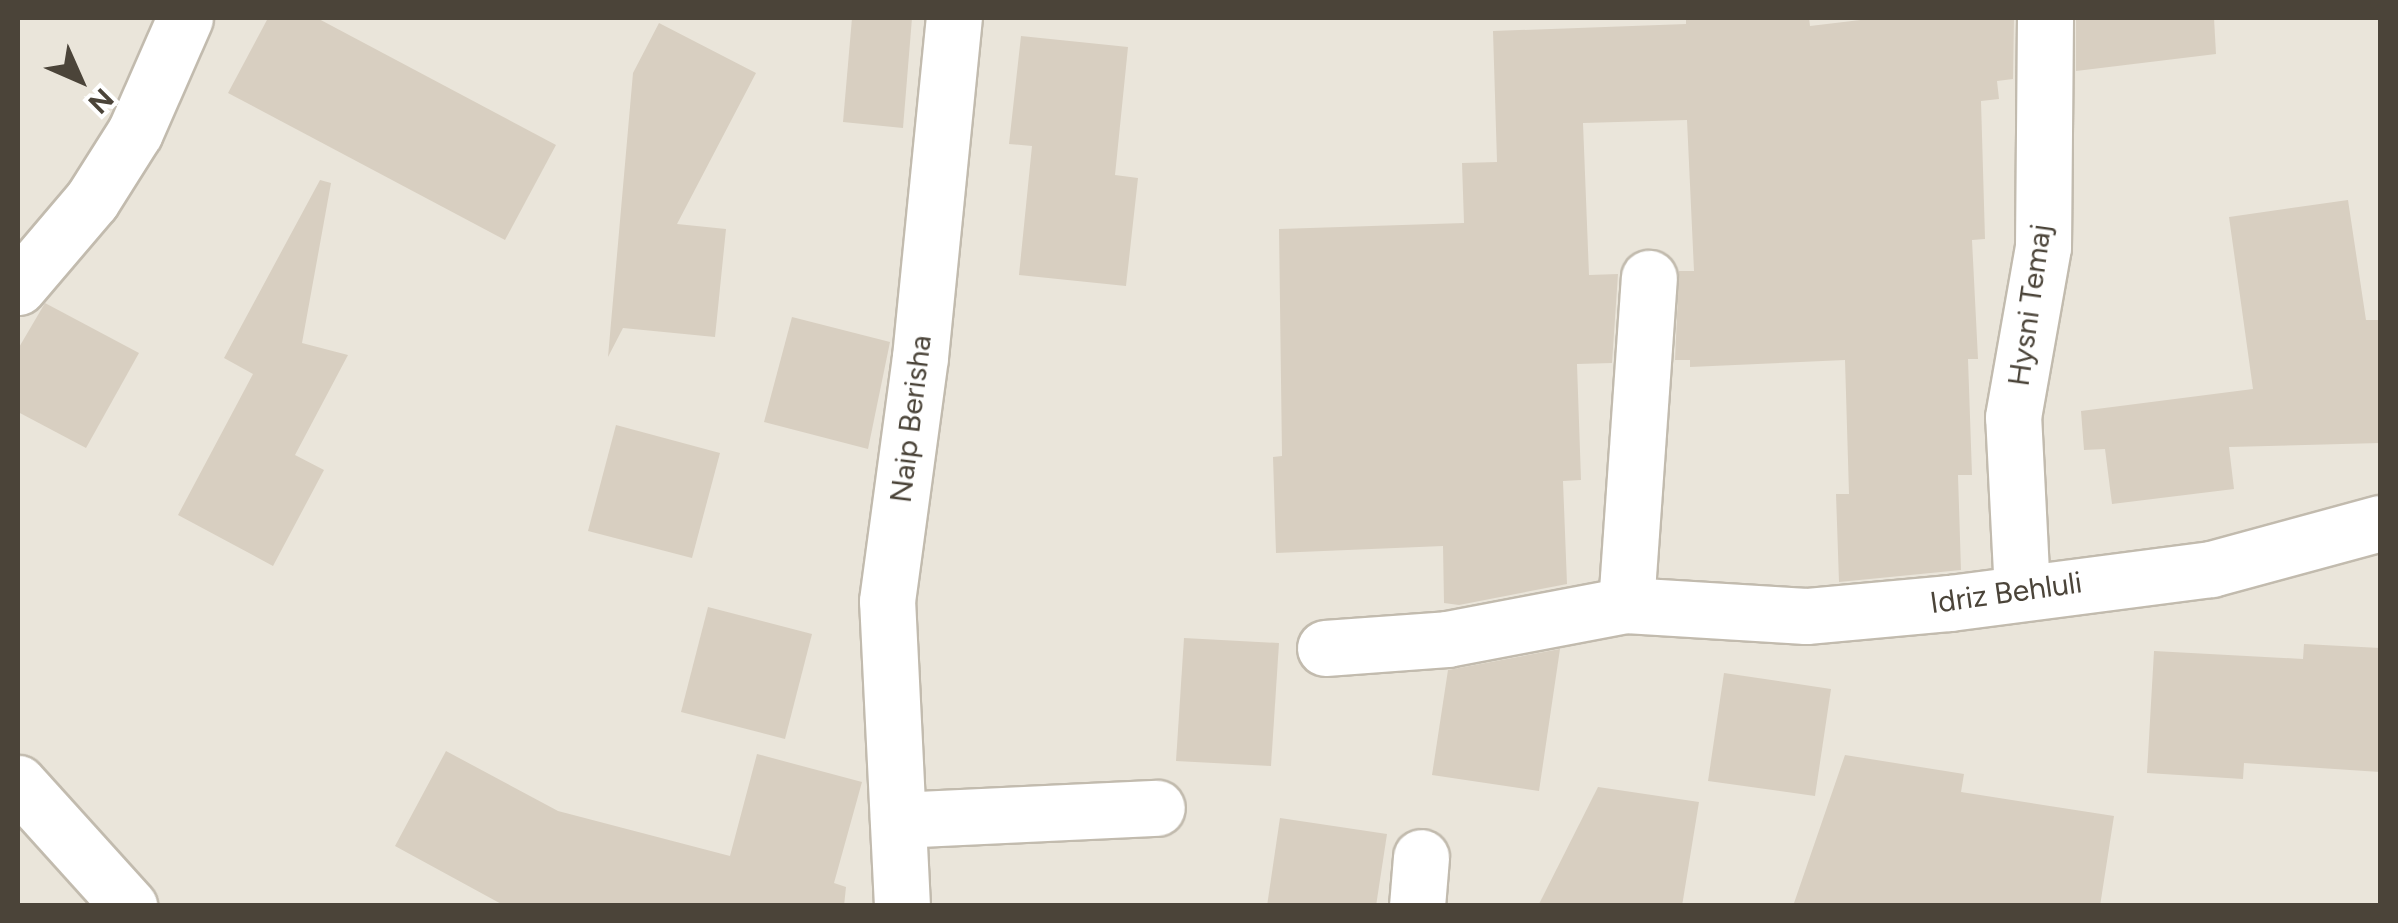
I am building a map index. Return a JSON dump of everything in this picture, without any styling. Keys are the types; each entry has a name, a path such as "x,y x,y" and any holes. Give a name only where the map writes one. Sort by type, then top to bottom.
{"street":[{"path":"18,287 92,200 135,132 185,18"},
{"name":"Naip Berisha","path":"902,906 887,601 920,357 954,18"},
{"name":"Hysni Temaj","path":"2022,592 2013,417 2043,247 2045,18"},
{"path":"1626,605 1649,278"},
{"name":"Idriz Behluli","path":"1325,648 1465,636 1626,605 1806,616 2022,592 2211,569 2380,523"},
{"path":"18,783 130,906"},
{"path":"898,820 1157,808"}],"shaded area":[{"path":"18,18 2380,18 2380,905 18,905"}],"building":[{"path":"268,18 317,18 556,145 505,240 228,93"},
{"path":"852,18 912,18 903,128 843,122"},
{"path":"1686,18 1809,18 1810,26 1877,18 2014,18 2013,79 1997,81 1999,99 1981,101 1985,239 1972,240 1978,359 1968,359 1972,475 1958,475 1961,570 1839,582 1836,494 1849,494 1845,360 1690,367 1690,360 1675,360 1679,271 1694,271 1687,120 1583,123 1589,275 1618,274 1612,363 1577,364 1581,480 1563,481 1567,584 1459,605 1444,603 1443,546 1276,553 1273,457 1282,456 1279,229 1464,223 1462,163 1497,162 1493,31 1686,24"},
{"path":"2076,18 2214,18 2216,54 2076,71"},
{"path":"659,23 756,73 677,224 726,229 715,337 623,328 608,357 633,73"},
{"path":"1021,36 1128,47 1115,175 1138,178 1126,286 1019,275 1032,146 1009,144"},
{"path":"320,180 331,183 302,343 348,355 295,455 324,470 273,566 178,515 253,374 224,358"},
{"path":"2348,200 2366,320 2380,320 2380,443 2229,447 2234,489 2112,504 2105,449 2084,450 2081,411 2253,389 2229,217"},
{"path":"45,303 139,353 86,448 18,412 18,349"},
{"path":"792,317 890,342 868,449 764,422"},
{"path":"616,425 720,453 692,558 588,531"},
{"path":"708,607 812,634 785,739 681,712"},
{"path":"1184,638 1279,643 1271,766 1176,761"},
{"path":"2304,644 2380,648 2380,772 2244,763 2243,779 2147,773 2154,651 2303,659"},
{"path":"1560,649 1539,791 1432,775 1448,670"},
{"path":"1724,673 1831,689 1815,796 1708,781"},
{"path":"446,751 558,811 730,856 757,754 862,782 834,883 846,887 844,906 505,906 395,846"},
{"path":"1845,755 1964,774 1961,792 2114,816 2100,906 1793,906"},
{"path":"1598,787 1699,802 1682,906 1538,906"},
{"path":"1280,818 1387,834 1376,906 1267,906"}]}
